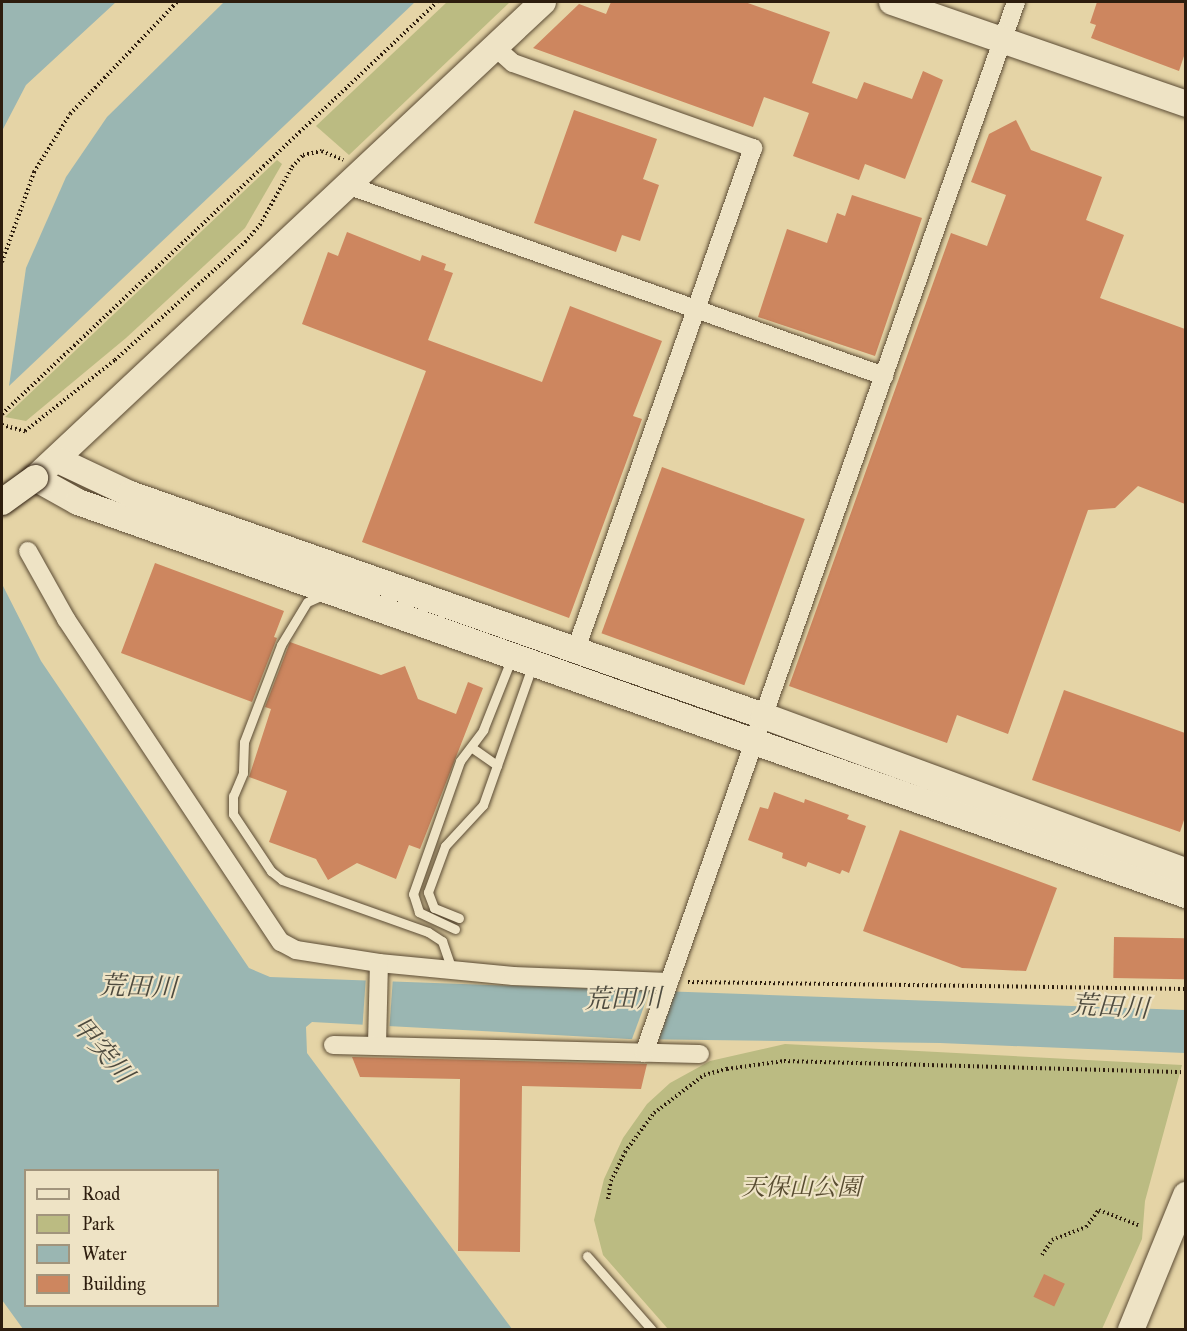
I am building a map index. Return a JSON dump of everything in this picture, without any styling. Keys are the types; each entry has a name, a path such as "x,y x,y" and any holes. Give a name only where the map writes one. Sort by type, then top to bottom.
{"street":[{"path":"2,502 58,460 349,175 543,2"},
{"path":"892,2 1185,104"},
{"path":"646,1047 1016,2"},
{"path":"495,47 513,63 753,148 698,309 566,676"},
{"path":"349,175 698,309 884,376"},
{"path":"58,460 130,494 523,661 1185,895"},
{"path":"35,478 78,502 575,652 764,716 1185,871"},
{"path":"28,551 66,619 281,942 296,950 379,968 452,970 668,986"},
{"path":"988,826 998,802"},
{"path":"377,1040 379,968"},
{"path":"333,1045 377,1040 646,1047 700,1054"},
{"path":"1131,1329 1183,1211"}],"lane":[{"path":"335,580 307,602 281,645 244,742 243,773 233,796 233,814 271,871 282,880 428,932 441,941 452,970"},
{"path":"455,929 429,920 413,900 460,761 483,730 523,661"},
{"path":"459,918 434,908 428,892 445,846 483,805 497,765 523,661"},
{"path":"471,747 497,765"},
{"path":"587,1256 652,1329"}],"path":[{"path":"2,262 34,172 70,114 177,2"},
{"path":"2,414 437,2"},
{"path":"2,425 25,431 115,360 252,233 292,166 303,155 322,151 349,175"},
{"path":"668,986 1185,989"},
{"path":"608,1199 625,1152 654,1113 704,1075 727,1069 784,1061 1185,1072"},
{"path":"1042,1255 1052,1240 1086,1227 1099,1210 1138,1225"}],"green space":[{"path":"447,2 510,2 349,155 316,126"},
{"path":"277,160 282,164 245,228 126,338 26,421 5,417"},
{"name":"天保山公園","path":"785,1044 1182,1065 1145,1201 1142,1239 1102,1329 668,1329 603,1255 594,1220 604,1179 623,1138 647,1104 670,1083 710,1061"}],"water":[{"path":"2,2 116,2 26,85 2,131"},
{"path":"224,2 415,2 9,386 26,268 66,177 107,117"},
{"path":"2,584 41,661 249,968 270,977 1185,1010 1185,1053 940,1043 629,1039 312,1022 306,1027 307,1053 512,1329 23,1329 2,1300"}],"pier":[{"path":"366,976 393,978 389,1032 362,1030"},
{"path":"650,990 676,990 658,1042 632,1039"}],"building":[{"path":"611,2 745,2 830,32 812,83 857,99 864,82 912,99 923,71 943,80 905,179 865,164 859,180 793,156 809,113 764,97 753,127 533,48 579,4 606,14"},
{"path":"1097,2 1185,2 1185,53 1179,71 1091,38 1096,25 1090,23"},
{"path":"574,110 657,139 643,179 659,185 640,241 622,235 616,252 534,223"},
{"path":"1016,120 1031,150 1102,177 1086,220 1124,235 1100,298 1185,329 1185,504 1138,486 1115,508 1088,510 1008,734 957,715 947,743 789,686 951,233 987,246 1006,195 971,182 989,134"},
{"path":"852,195 922,218 875,356 758,317 787,229 827,243 837,213 845,216"},
{"path":"347,232 420,261 422,255 446,264 444,270 453,273 428,340 542,382 570,306 662,341 633,416 642,419 569,618 362,542 426,371 302,324 328,252 338,256"},
{"path":"662,467 805,519 744,685 601,633"},
{"path":"155,563 284,611 274,637 277,638 252,702 121,653"},
{"path":"290,642 381,675 405,666 418,699 456,714 468,682 483,688 420,849 409,845 396,879 357,863 328,880 316,859 269,842 287,791 249,777 271,709 265,707"},
{"path":"1064,690 1185,733 1185,817 1180,832 1032,780"},
{"path":"774,792 804,803 805,799 849,815 847,819 866,826 849,873 842,870 840,874 808,862 806,867 782,858 783,853 748,840 760,807 768,809"},
{"path":"900,830 1057,888 1026,971 962,968 863,931"},
{"path":"1114,937 1185,938 1184,979 1113,978"},
{"path":"352,1057 647,1064 641,1089 522,1086 520,1252 458,1251 460,1079 360,1077"},
{"path":"1044,1274 1065,1284 1054,1306 1033,1297"}],"water label":[{"name":"荒田川","path":"138,987"},
{"name":"荒田川","path":"623,999"},
{"name":"荒田川","path":"1110,1007"},
{"name":"甲突川","path":"102,1050"}]}
